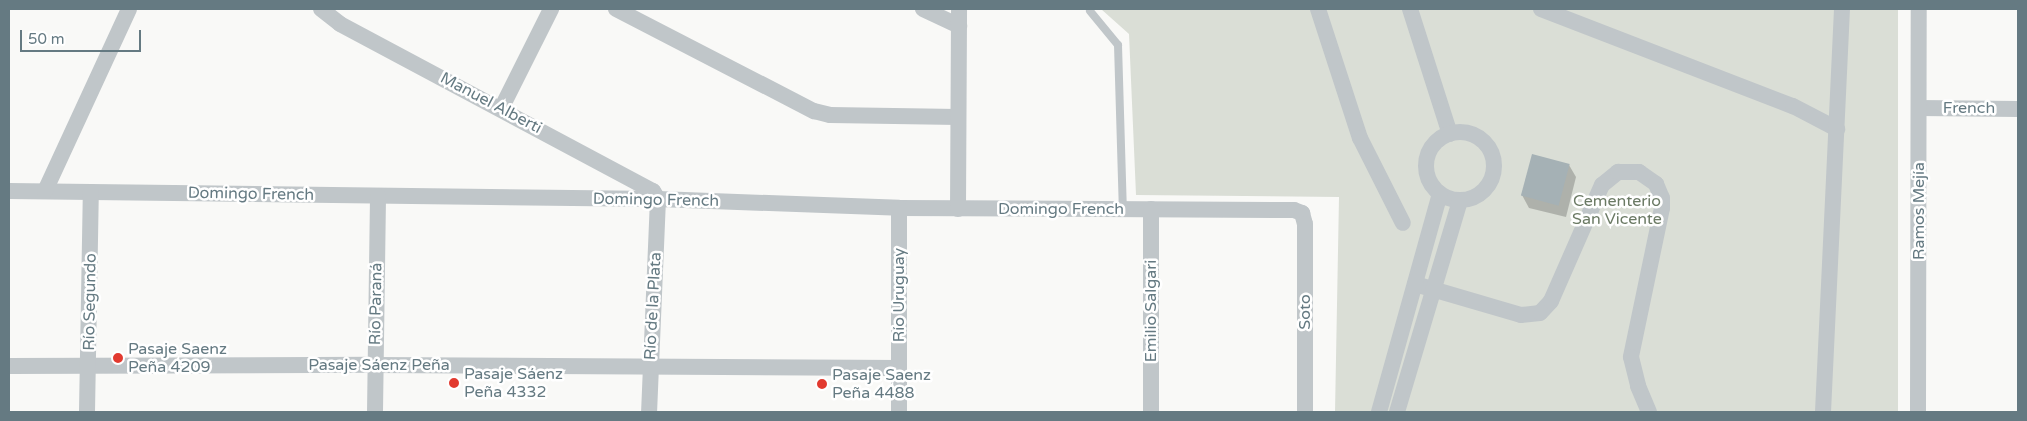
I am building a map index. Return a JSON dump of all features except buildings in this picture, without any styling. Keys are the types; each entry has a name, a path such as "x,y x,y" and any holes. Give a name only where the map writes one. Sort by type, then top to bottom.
{"street":[{"path":"45,191 129,9"},
{"name":"Manuel Alberti","path":"321,9 340,24 501,108 653,191 658,199"},
{"path":"501,108 551,9"},
{"path":"616,9 814,112 830,115 958,117"},
{"path":"923,9 959,26"},
{"path":"958,209 959,9"},
{"path":"1318,9 1360,138 1403,223"},
{"path":"1410,9 1450,134"},
{"path":"1541,9 1793,106 1837,129"},
{"path":"1823,412 1842,9"},
{"name":"Ramos Mejía","path":"1918,412 1919,9"},
{"name":"French","path":"1919,108 2018,109"},
{"path":"1461,132 1473,134 1483,140 1490,150 1494,161 1494,173 1490,184 1482,193 1471,198 1460,200 1440,193 1428,176 1426,166 1433,146 1450,134 1461,132"},
{"path":"1415,284 1521,315 1540,313 1551,301 1602,185 1613,175 1625,171 1639,172 1646,175 1656,184 1660,192 1662,208 1631,357 1638,386 1649,412"},
{"name":"Domingo French","path":"9,191 658,199 899,208 1294,210 1302,213"},
{"name":"Río Segundo","path":"87,412 91,192"},
{"path":"1379,412 1440,193"},
{"name":"Río Paraná","path":"375,412 378,196"},
{"name":"Río de la Plata","path":"649,412 658,199"},
{"path":"1397,412 1460,200"},
{"name":"Río Uruguay","path":"899,208 899,412"},
{"name":"Emilio Salgari","path":"1151,210 1151,412"},
{"name":"Soto","path":"1302,213 1305,224 1305,412"},
{"name":"Pasaje Sáenz Peña","path":"9,366 375,365 899,368"}],"lane":[{"path":"1090,11 1118,45 1123,210"}],"green space":[{"name":"Cementerio San Vicente","path":"1101,9 1898,9 1898,412 1335,412 1339,197 1136,195 1129,34"}],"place":[{"name":"Pasaje Saenz Peña 4209","path":"118,358"},
{"name":"Pasaje Sáenz Peña 4332","path":"454,383"},
{"name":"Pasaje Saenz Peña 4488","path":"822,384"}]}
